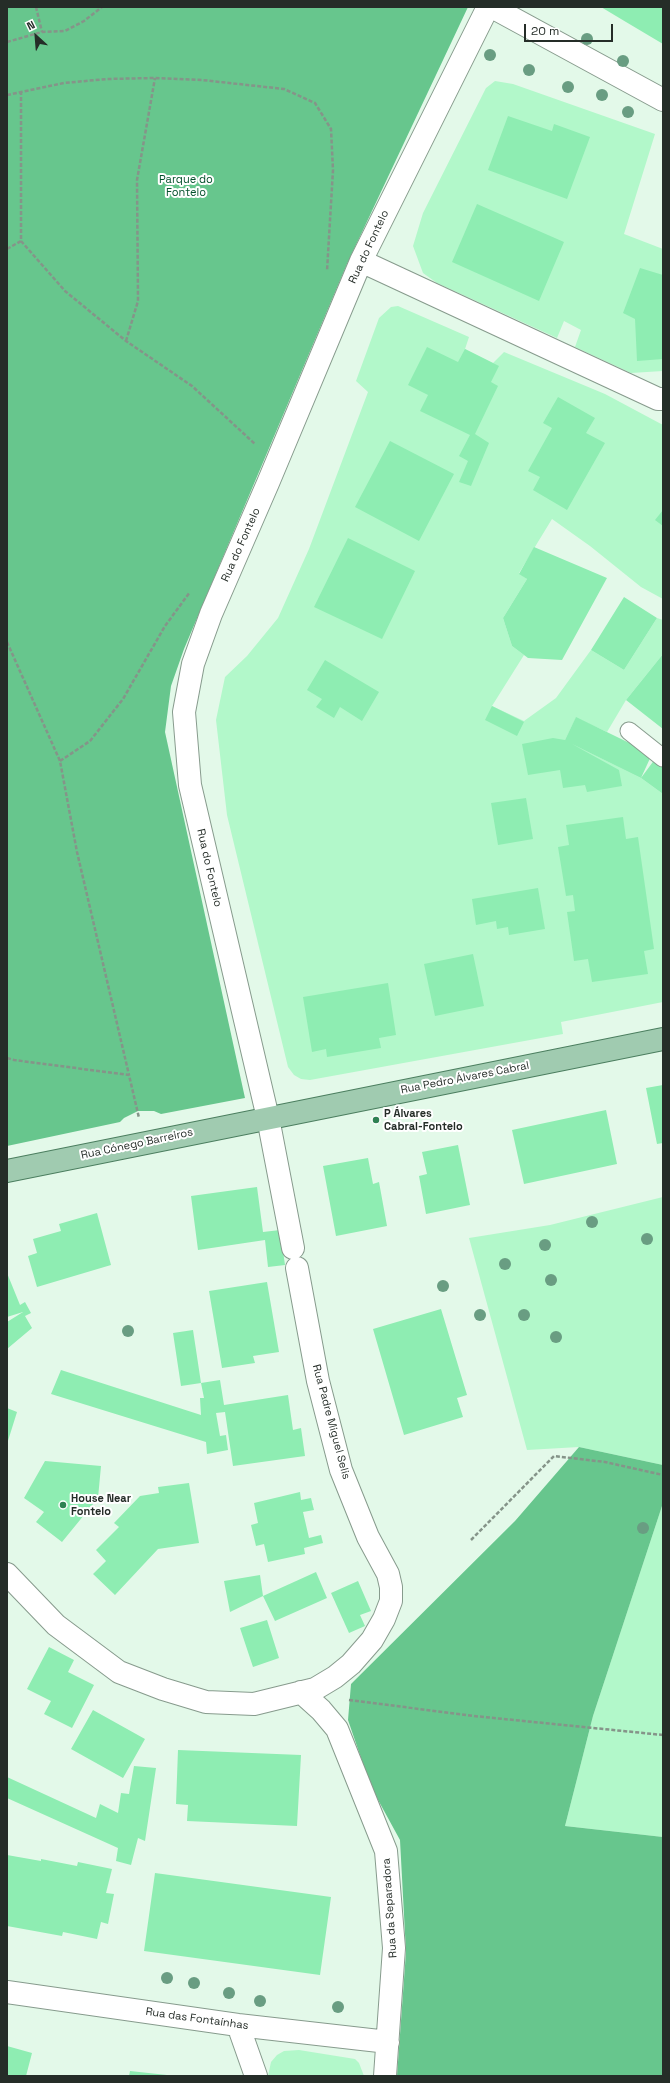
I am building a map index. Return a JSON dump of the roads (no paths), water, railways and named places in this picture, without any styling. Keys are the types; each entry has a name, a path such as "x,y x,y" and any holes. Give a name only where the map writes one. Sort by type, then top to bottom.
{"main road":[{"name":"Rua Pedro Álvares Cabral","path":"268,1118 663,1038"},
{"name":"Rua Cónego Barreiros","path":"7,1171 268,1118"}],"street":[{"name":"Rua do Fontelo","path":"268,1118 190,785 184,712 193,664 211,614 268,483 361,261 488,7"},
{"path":"492,7 663,100"},
{"path":"361,261 658,399 663,399"},
{"name":"Rua Padre Miguel Selis","path":"7,1574 56,1625 119,1672 163,1689 206,1702 254,1704 315,1689 335,1677 351,1664 372,1640 384,1619 391,1601 391,1587 388,1574 368,1538 342,1470 318,1381 268,1118"},
{"name":"Rua da Separadora","path":"301,1692 321,1710 337,1729 386,1851 394,1948 385,2076"},
{"name":"Rua das Fontaínhas","path":"7,1992 238,2025 388,2042"},
{"path":"238,2025 256,2076"}],"lane":[{"path":"629,731 663,758"}],"place":[{"name":"P Álvares Cabral-Fontelo","path":"376,1120"},
{"name":"House Near Fontelo","path":"63,1505"}],"park label":[{"name":"Parque do Fontelo","path":"186,186"}]}
